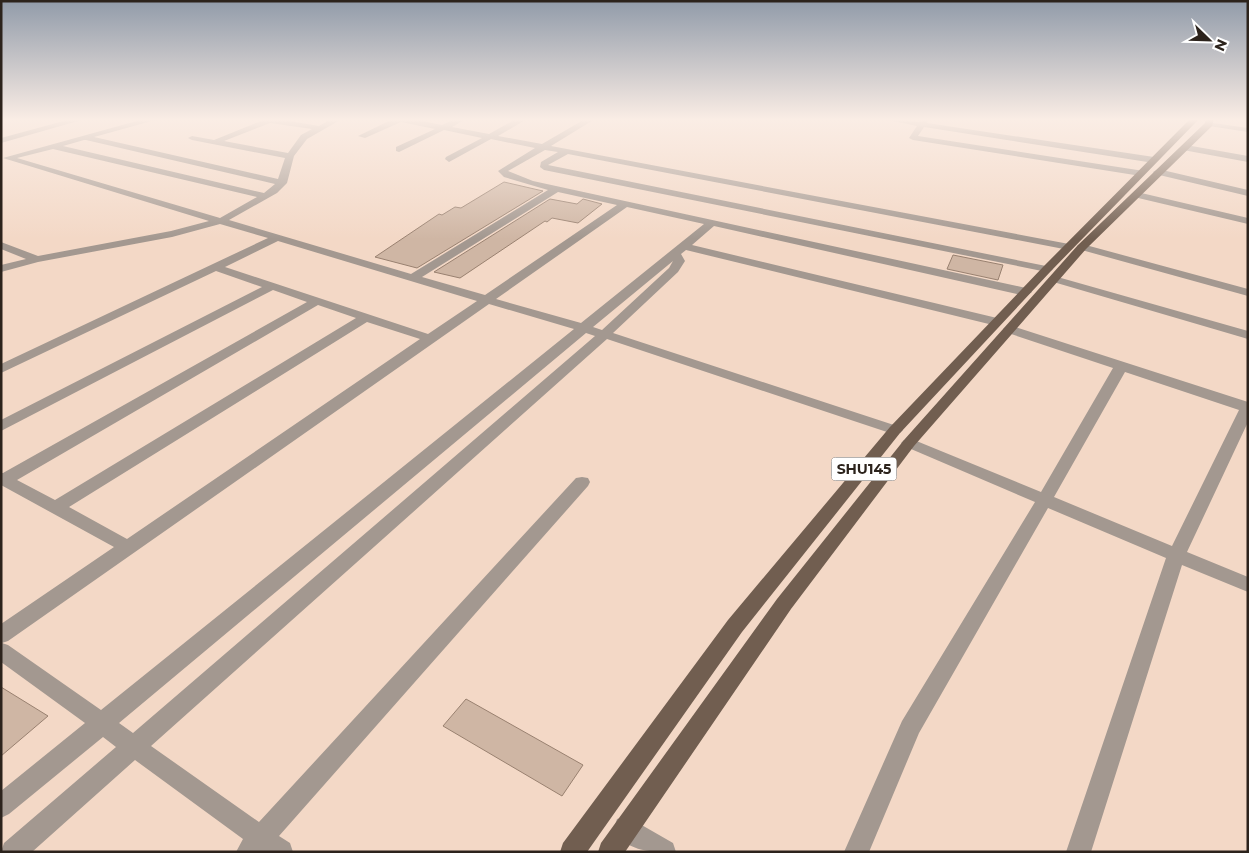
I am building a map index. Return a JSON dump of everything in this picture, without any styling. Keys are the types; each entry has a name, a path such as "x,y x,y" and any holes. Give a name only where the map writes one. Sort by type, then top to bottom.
{"main road":[{"name":"SHU145","path":"572,852 736,626 895,430 1003,326 1026,292 1051,274 1141,172 1156,166 1164,159"},
{"path":"1076,247 1137,195 1156,166 1168,159"},
{"path":"610,852 784,604 1003,326 1051,274"}],"street":[{"path":"4,159 603,334 895,430"},
{"path":"107,159 265,196"},
{"path":"177,159 282,183"},
{"path":"1,268 37,259 172,234 221,221 265,196 282,183 289,159"},
{"path":"522,159 502,171 507,175 625,204 1026,292"},
{"path":"553,159 544,164 544,166 1051,274 1248,334"},
{"path":"602,159 1076,247 1248,293"},
{"path":"1053,159 1141,172"},
{"path":"1122,159 1156,166 1248,193"},
{"path":"412,278 557,188"},
{"path":"651,209 671,193"},
{"path":"1137,195 1248,221"},
{"path":"1,635 484,299 625,204"},
{"path":"1,806 712,223"},
{"path":"1,369 277,238"},
{"path":"1,246 37,259"},
{"path":"679,250 1003,326 1247,407 1176,555 1078,852"},
{"path":"13,852 674,270 679,261 679,250"},
{"path":"215,267 428,338"},
{"path":"1,426 272,286"},
{"path":"3,479 317,301"},
{"path":"55,508 366,317"},
{"path":"856,852 910,728 1045,500 1121,366"},
{"path":"909,443 1248,585"},
{"path":"3,479 128,547"},
{"path":"254,845 582,482"},
{"path":"1,651 134,746 254,845 281,852"},
{"path":"626,828 664,852"}],"building":[{"path":"504,182 543,191 417,268 375,257 439,214 442,215 455,207 461,208"},
{"path":"550,199 577,204 583,199 602,204 578,223 552,218 547,222 545,221 460,278 434,272"},
{"path":"953,255 1003,265 998,280 947,269"},
{"path":"1,687 48,716 1,756"},
{"path":"466,699 583,765 562,796 443,726"}]}
